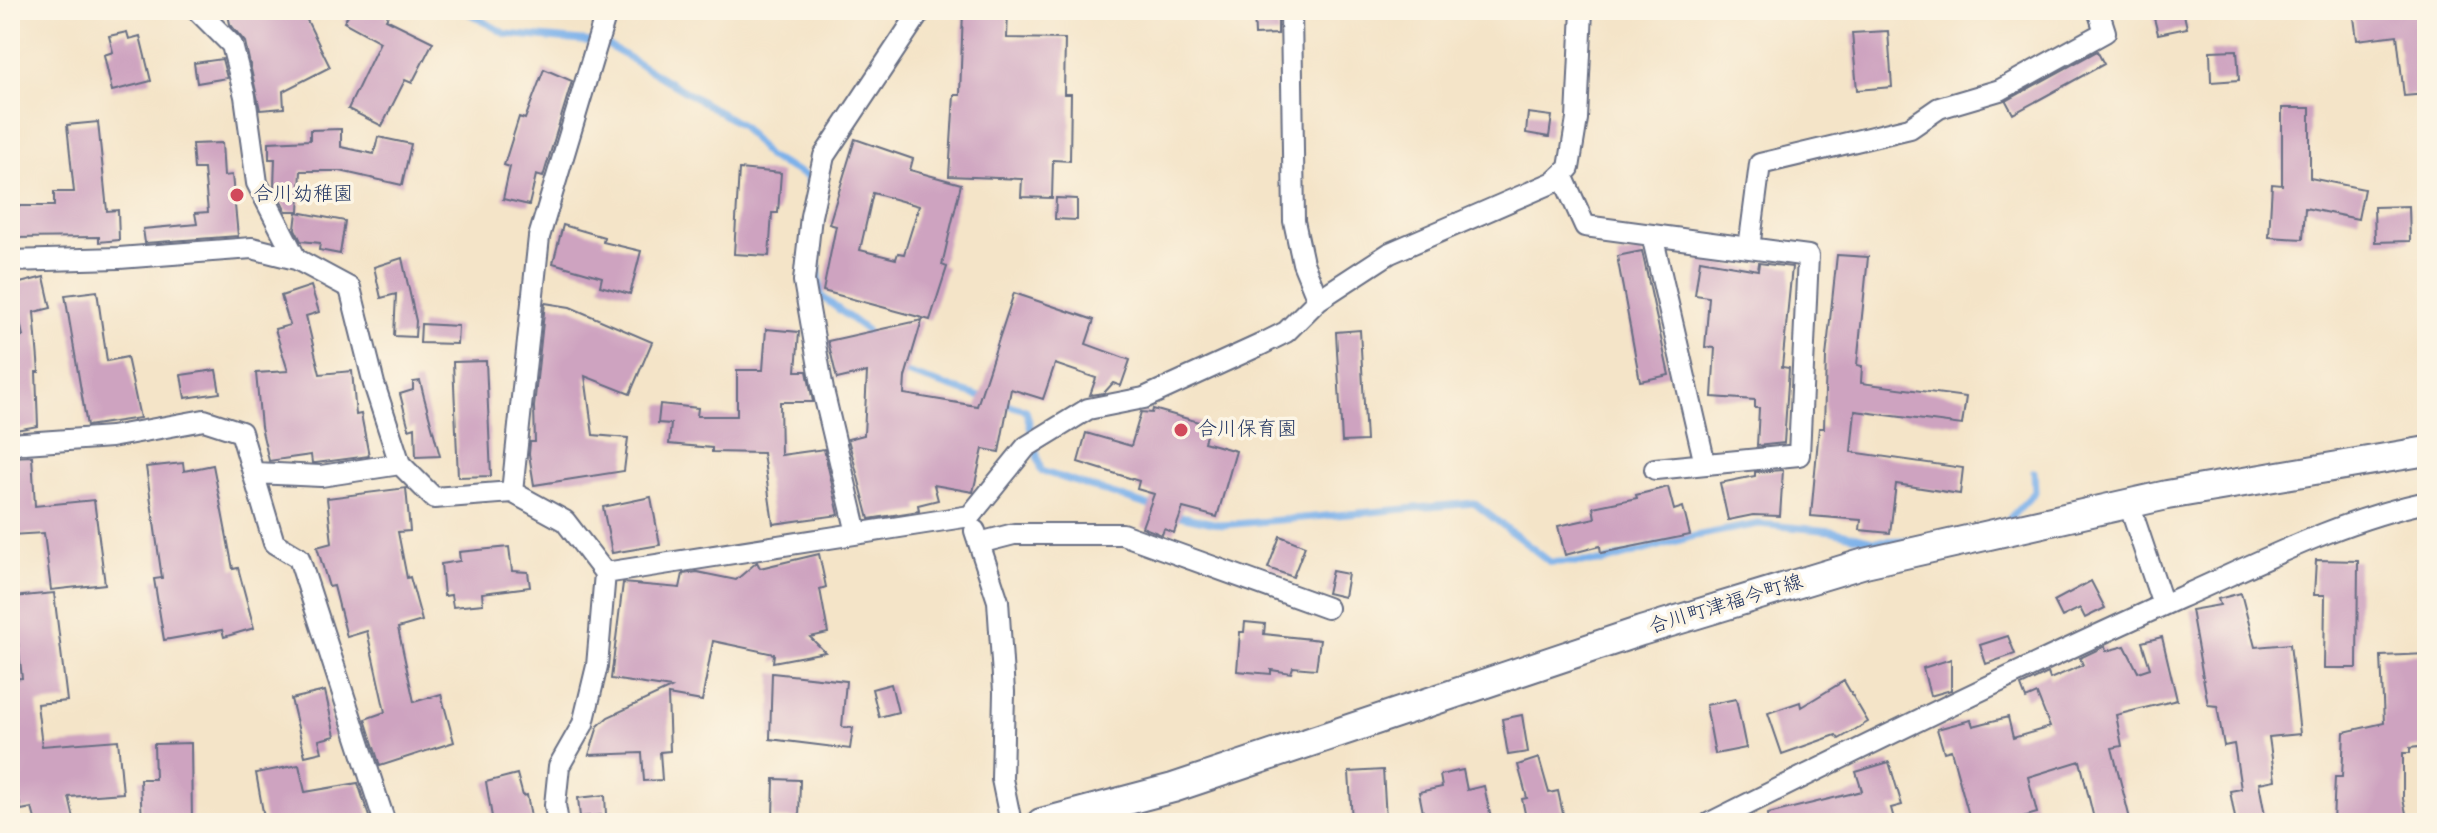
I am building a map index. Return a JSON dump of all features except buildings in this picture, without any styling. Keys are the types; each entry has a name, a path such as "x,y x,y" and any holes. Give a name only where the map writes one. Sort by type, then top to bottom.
{"street":[{"path":"197,10 232,45 245,96 257,183 296,259"},
{"path":"512,492 539,237 607,10"},
{"path":"857,533 823,390 804,281 811,216 824,156 921,10"},
{"path":"1291,10 1294,221 1303,263 1318,300"},
{"path":"605,573 970,516 1026,447 1088,409 1144,398 1286,332 1318,300 1390,253 1554,182 1569,168 1577,119 1582,10"},
{"path":"1749,248 1760,164 1910,128 1939,108 2000,90 2105,32 2098,10"},
{"path":"1562,175 1585,226 1808,256 1799,455 1655,469"},
{"path":"1652,235 1705,464"},
{"path":"10,261 119,258 252,248 296,259 350,288 374,384 400,464 434,498 512,492 565,521 605,573 597,666 583,724 559,766 555,805 558,823"},
{"path":"10,444 111,437 204,420 241,432 274,543 299,558 385,823"},
{"name":"合川町津福今町線","path":"1041,823 1173,788 1641,631 1865,563 2129,504 2427,451"},
{"path":"255,473 321,476 400,464"},
{"path":"1710,823 1909,723 2304,541 2381,511 2427,502"},
{"path":"2129,504 2163,605"},
{"path":"970,516 998,601 1004,692 1002,779 1011,823"},
{"path":"979,543 1014,534 1122,534 1327,608"}],"waterway":[{"path":"463,10 506,34 604,43 741,125 768,157 808,177 809,187"},
{"path":"816,247 821,296 866,330 871,339"},
{"path":"900,371 987,399"},
{"path":"999,402 1026,410 1041,471 1156,508"},
{"path":"2009,519 2035,492 2034,472"},
{"path":"1171,514 1223,525 1474,503 1550,562 1603,562 1695,536 1759,524 1832,531 1873,541 1909,540"}],"place":[{"name":"合川幼稚園","path":"237,195"},
{"name":"合川保育園","path":"1181,430"}]}
